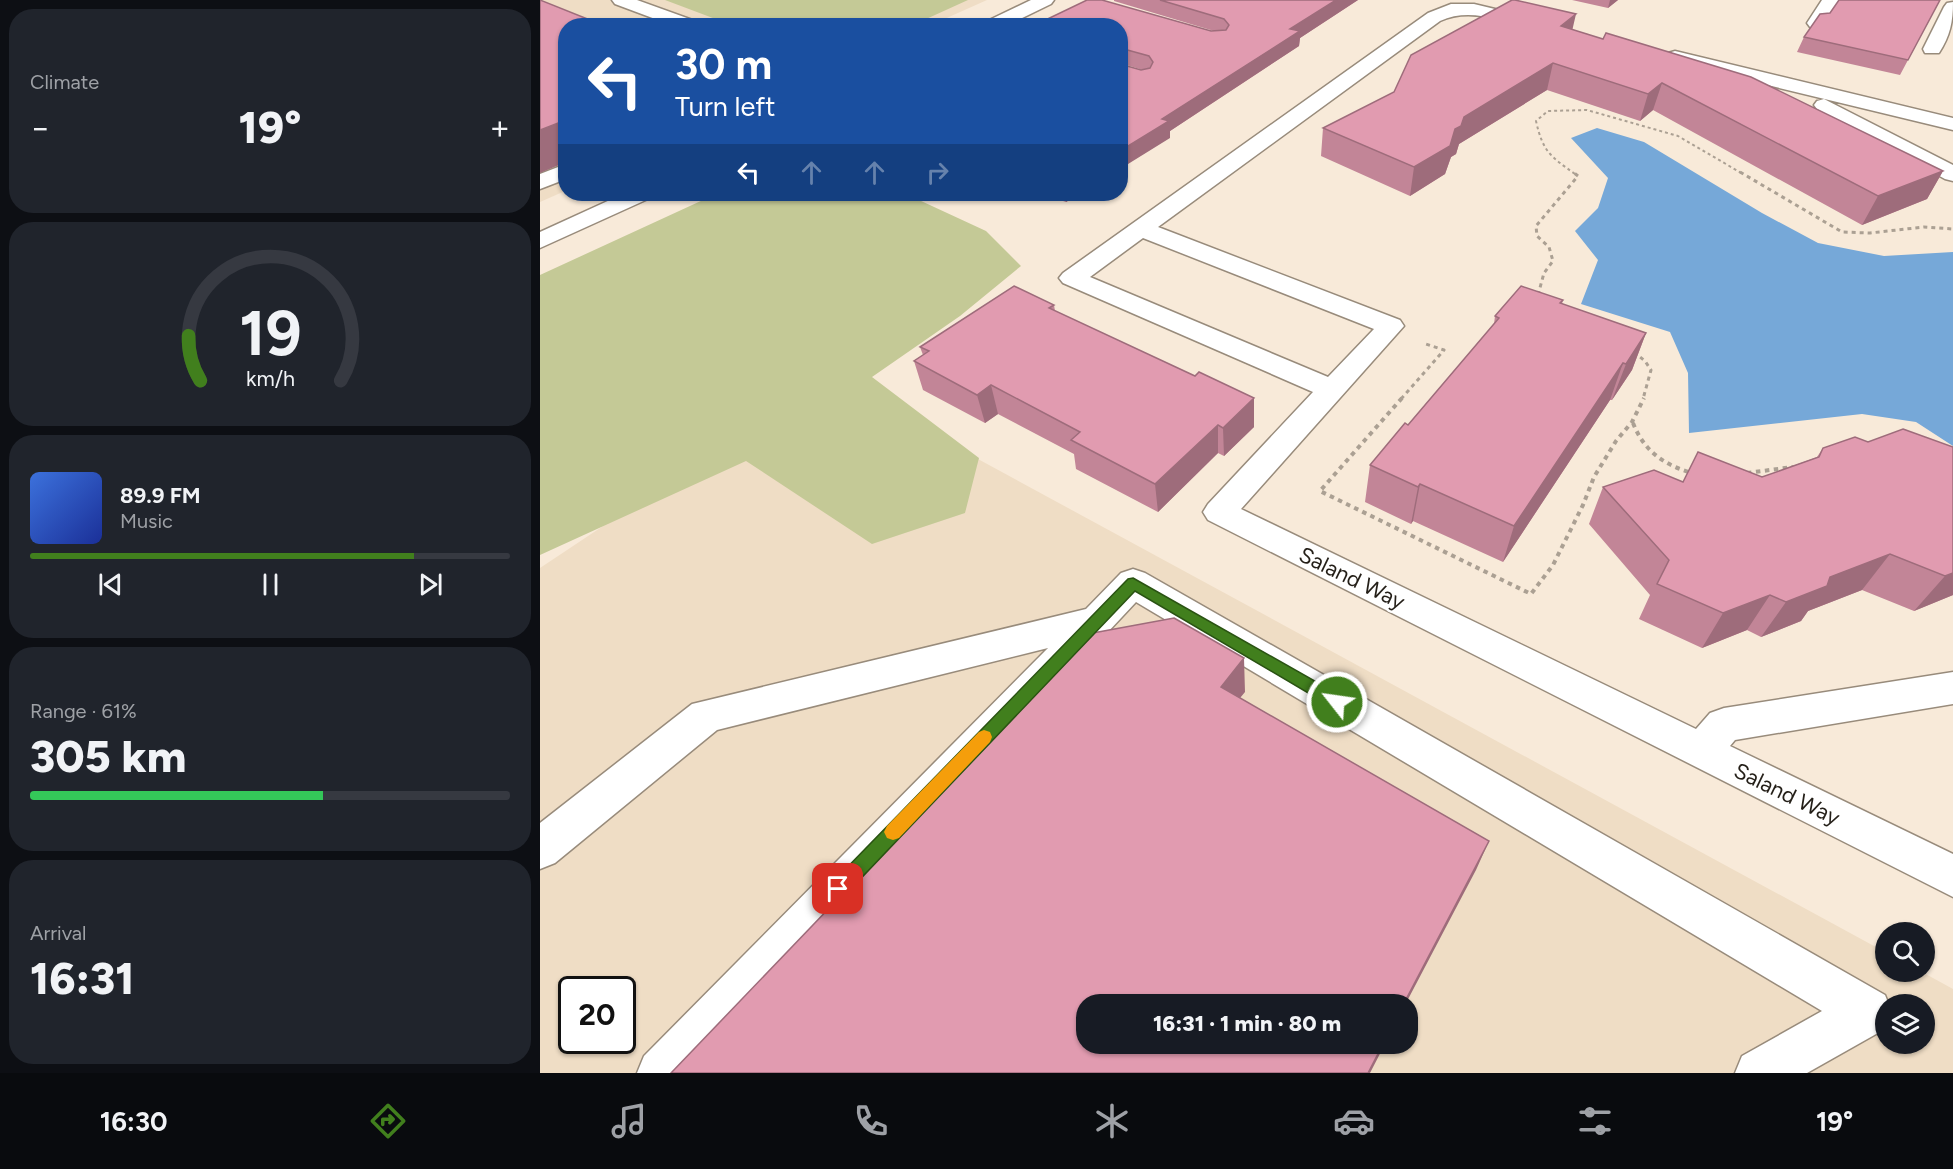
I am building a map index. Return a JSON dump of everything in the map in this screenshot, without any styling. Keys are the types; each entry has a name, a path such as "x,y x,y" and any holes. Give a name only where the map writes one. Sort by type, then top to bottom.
{"street":[{"path":"621,0 670,18"},
{"path":"1008,18 1045,0"},
{"path":"1816,23 1831,0"},
{"path":"1932,49 1953,7"},
{"path":"1332,389 1072,278 1434,17 1451,9 1474,9 1554,28"},
{"path":"1657,53 1953,124"},
{"path":"1783,83 1953,174"},
{"path":"540,182 558,174"},
{"path":"540,241 625,201"},
{"path":"1140,229 1391,326 1386,331"},
{"name":"Saland Way","path":"1386,331 1219,512 1953,876"},
{"path":"661,1073 1133,583 1868,1012 1759,1073"},
{"path":"540,849 706,716 1096,621"},
{"path":"1701,751 1724,725 1953,688"}],"path":[{"path":"1541,302 1538,294 1544,273 1553,261 1549,247 1537,236 1536,226 1578,176 1557,161 1541,144 1536,121 1544,113 1558,109 1587,110 1678,136 1842,232 1872,235 1923,225 1953,229"},
{"path":"1386,331 1444,350 1320,491 1531,594 1553,565 1583,505 1594,477 1642,404 1651,370 1646,361 1626,348"},
{"path":"1632,422 1637,438 1654,455 1678,470 1696,474"},
{"path":"1735,475 1804,465"}],"shaded area":[{"path":"540,0 987,0 947,18 558,18 558,194 540,202"},
{"path":"827,377 1875,947 1875,982 1935,982 1935,979 1953,989 1953,1073 540,1073 540,568"}],"green space":[{"path":"665,0 968,0 928,18 713,18"},
{"path":"701,201 921,201 986,231 1021,266 960,316 872,377 979,458 965,513 872,544 746,461 540,555 540,275"}],"water":[{"path":"1597,128 1644,142 1762,213 1818,243 1884,256 1953,252 1953,446 1916,422 1862,414 1689,433 1688,373 1670,332 1581,304 1598,260 1575,231 1598,208 1608,178 1571,138"}],"building":[{"path":"540,0 585,18 558,18 558,123 540,130"},
{"path":"1087,0 1102,0 1211,31 1226,30 1229,25 1224,19 1160,0 1336,0 1290,29 1300,31 1162,119 1169,121 1128,146 1128,66 1141,70 1150,68 1153,62 1149,56 1128,50 1128,18 1050,18"},
{"path":"1512,0 1576,14 1561,26 1603,39 1606,33 1751,77 1943,171 1878,196 1662,83 1648,94 1553,63 1464,117 1461,126 1455,129 1450,146 1414,167 1323,128 1394,92 1411,55"},
{"path":"1839,0 1940,0 1908,60 1804,37 1820,14 1830,13"},
{"path":"1014,286 1054,305 1049,308 1195,376 1199,372 1254,398 1223,428 1218,425 1155,484 1071,440 1080,432 991,385 977,395 914,361 929,351 920,347"},
{"path":"1521,286 1563,300 1560,303 1646,333 1626,364 1623,363 1514,526 1420,484 1418,487 1370,465 1405,423 1408,425 1499,318 1495,316"},
{"path":"1903,429 1953,447 1953,573 1945,576 1890,554 1830,577 1827,586 1786,602 1770,595 1723,613 1657,584 1669,560 1603,487 1654,470 1683,482 1698,452 1762,477 1819,457 1823,448 1855,437 1868,442"},
{"path":"1174,618 1244,658 1221,687 1489,841 1409,994 1076,994 1076,1054 1378,1054 1368,1073 671,1073 1093,633"}],"slow traffic":[{"path":"893,832 984,737"}],"route":[{"path":"838,889 1133,583 1337,702"}]}
